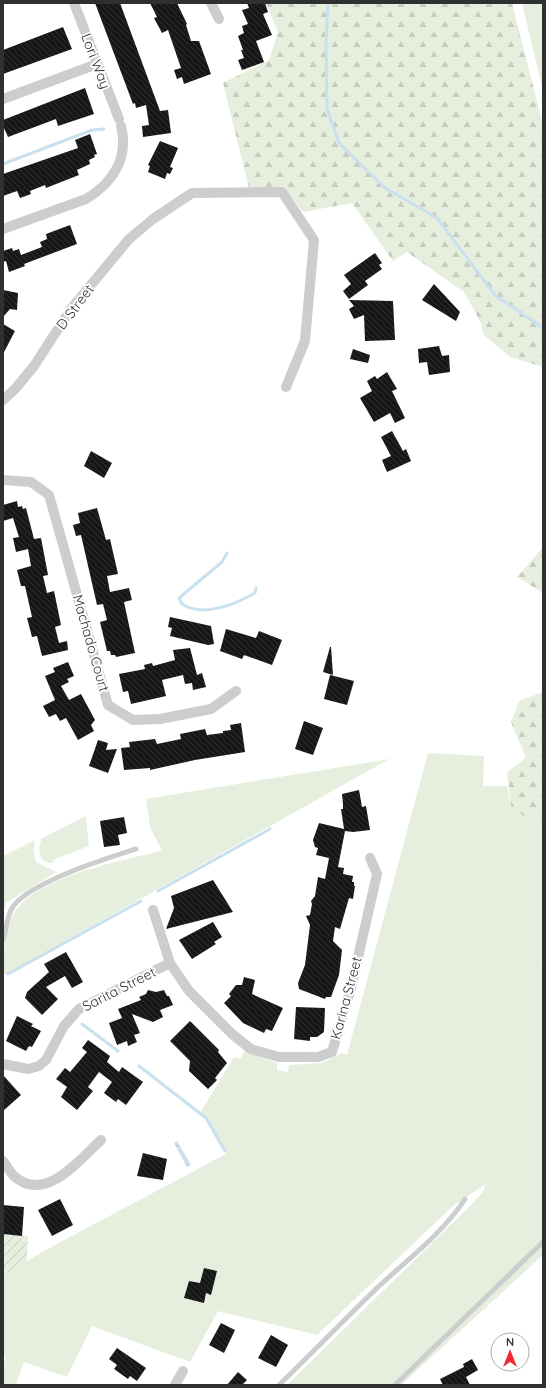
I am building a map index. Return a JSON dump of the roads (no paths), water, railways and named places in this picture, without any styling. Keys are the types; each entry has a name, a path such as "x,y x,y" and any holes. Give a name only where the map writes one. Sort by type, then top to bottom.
{"street":[{"name":"Lori Way","path":"3,229 86,199 98,192 109,182 117,170 122,157 123,145 120,123 74,3"},
{"path":"211,3 219,19"},
{"path":"3,99 97,64"},
{"name":"D Street","path":"3,400 15,389 34,366 76,304 129,239 152,219 192,193 282,192 314,240 305,341 286,387"},
{"name":"Machado Court","path":"3,480 31,482 49,495 108,705 133,720 160,719 211,709 236,691"},
{"name":"Karina Street","path":"152,910 170,964 189,991 232,1034 251,1048 279,1057 318,1057 332,1052 351,988 377,874 370,858"},
{"name":"Sarita Street","path":"3,1064 28,1069 40,1066 46,1060 64,1026 79,1009 170,964"},
{"path":"3,1161 14,1175 25,1184 40,1186 55,1181 101,1140"},
{"path":"175,1385 183,1371"}],"lane":[{"path":"3,940 12,909 23,897 75,869 136,849"},
{"path":"279,1385 376,1289 429,1240 458,1209 464,1199"},
{"path":"395,1385 543,1242"}],"water":[{"path":"177,1141 191,1165 187,1167 174,1143"}],"waterway":[{"path":"328,3 326,43 327,109 339,143 385,188 437,218 495,295 543,328"},
{"path":"3,164 92,130 104,129"},
{"path":"227,553 222,562 179,598 182,604 190,608 200,610 219,608 239,601 255,593 256,588"},
{"path":"158,891 270,829"},
{"path":"8,974 141,901"},
{"path":"82,1024 118,1051"},
{"path":"139,1066 206,1118 225,1151"}]}
